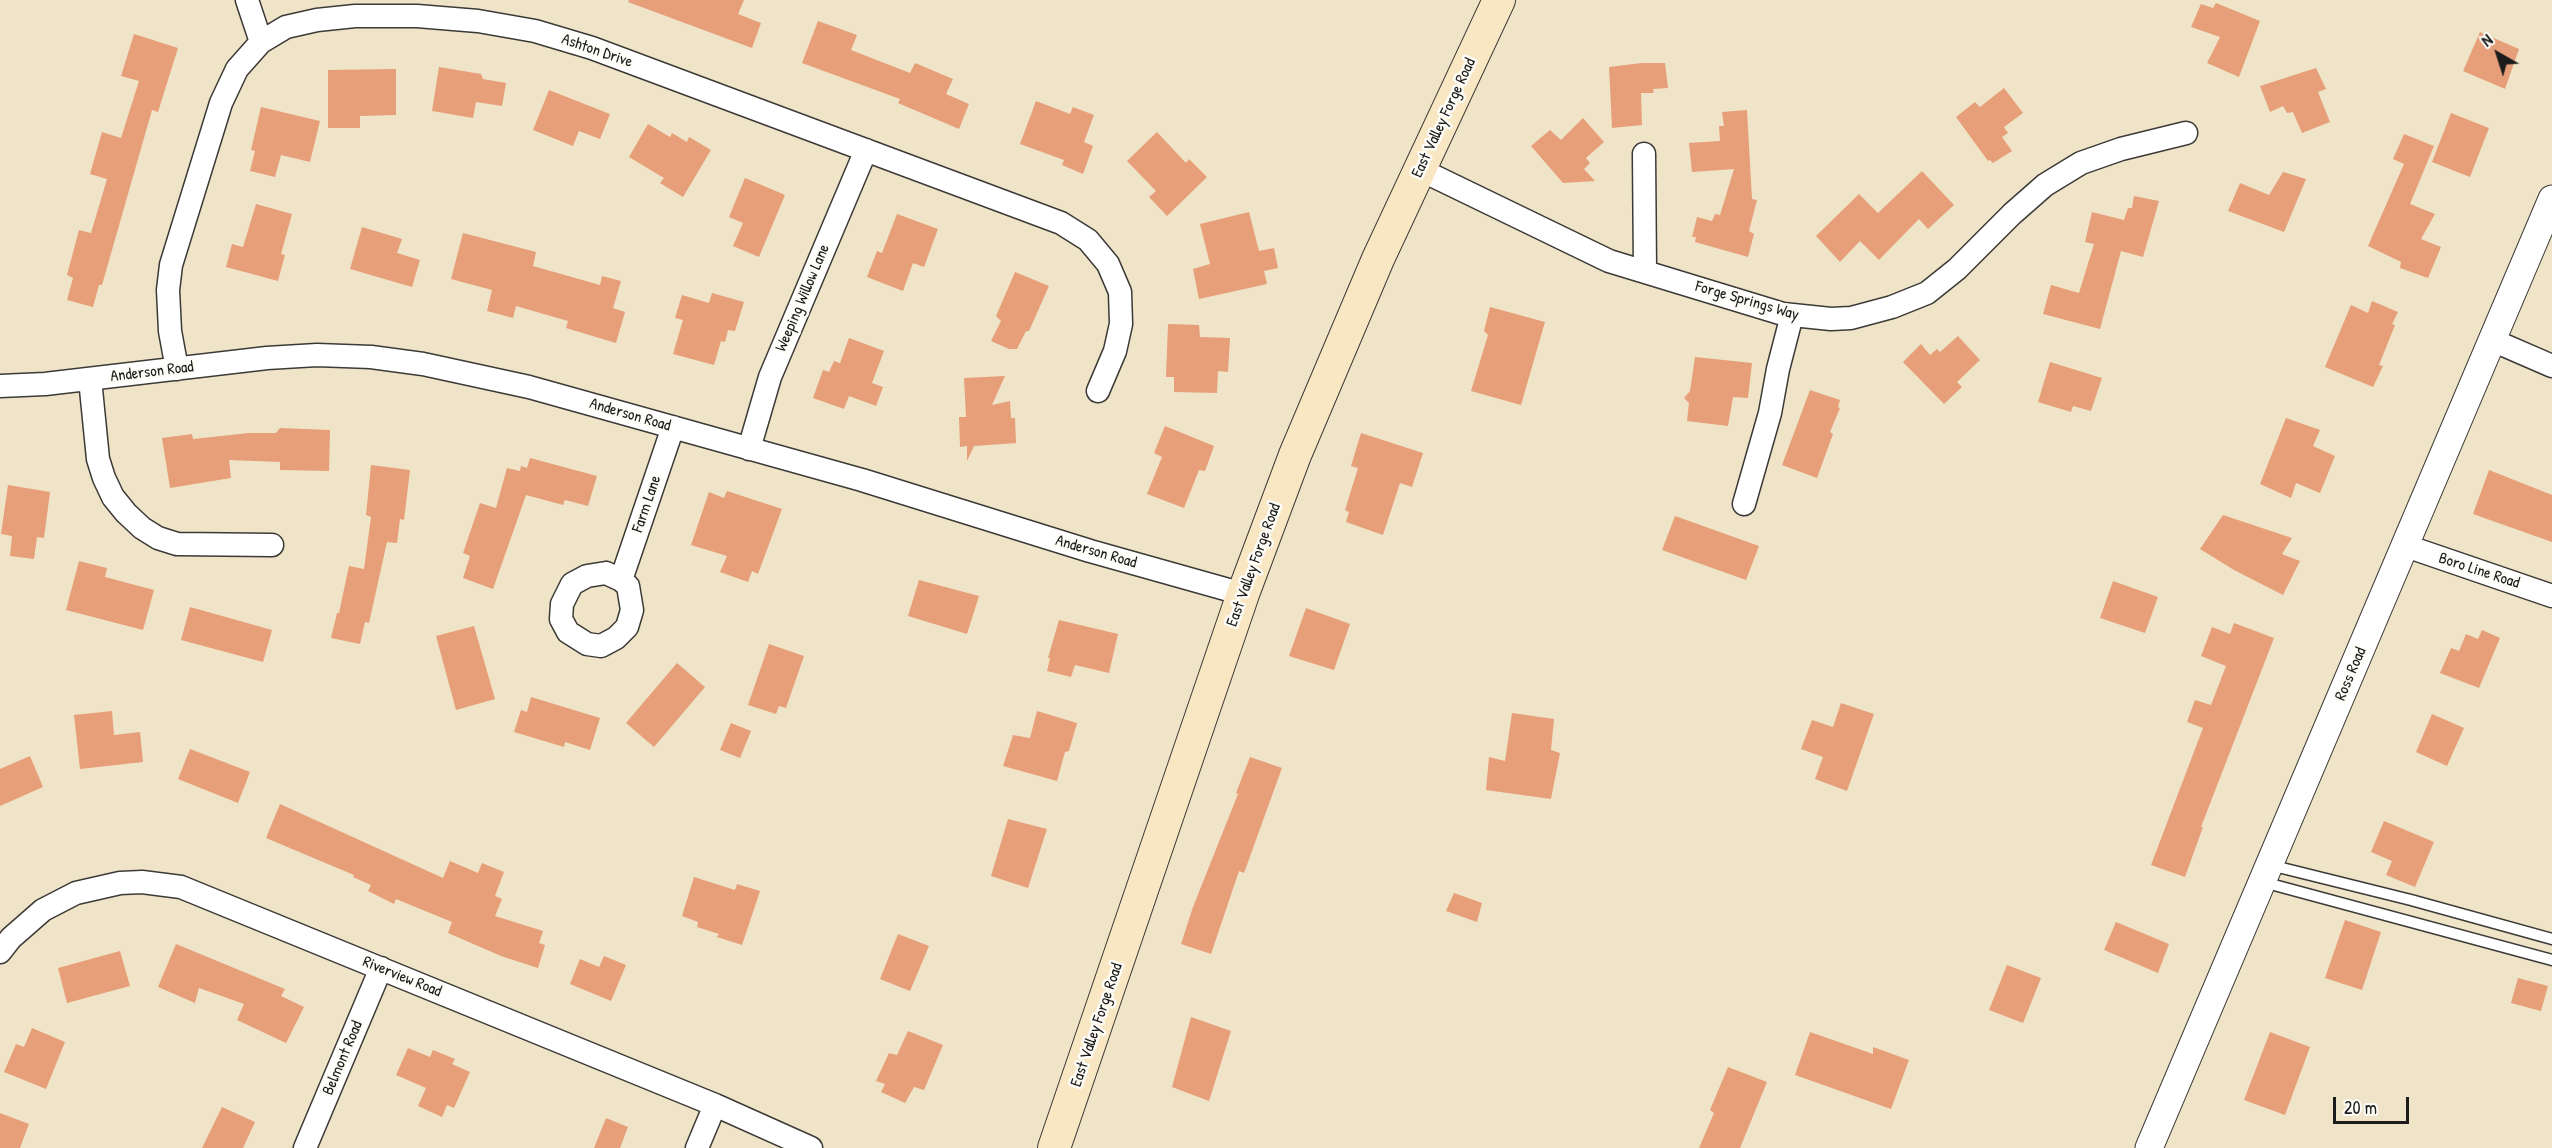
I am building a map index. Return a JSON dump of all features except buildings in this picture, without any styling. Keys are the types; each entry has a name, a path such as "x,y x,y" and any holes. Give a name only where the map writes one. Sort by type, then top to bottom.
{"main road":[{"name":"East Valley Forge Road","path":"1054,1148 1244,594 1295,454 1333,362 1419,169 1500,0"}],"street":[{"path":"246,0 261,42"},
{"name":"Ashton Drive","path":"177,369 170,331 168,290 171,265 221,103 237,69 261,42 286,27 317,20 356,16 417,16 478,21 535,31 592,48 1061,223 1088,240 1108,264 1120,292 1121,324 1115,351 1098,392"},
{"name":"Forge Springs Way","path":"1419,169 1609,261 1792,315 1823,319 1851,318 1892,307 1927,292 1957,269 2012,214 2045,185 2081,163 2121,149 2186,133"},
{"name":"Weeping Willow Lane","path":"749,449 770,377 866,150"},
{"path":"1644,154 1645,271"},
{"name":"Ross Road","path":"2149,1148 2552,199"},
{"path":"1744,504 1770,413 1778,369 1792,315"},
{"path":"2492,340 2552,366"},
{"name":"Anderson Road","path":"0,386 45,384 267,358 317,355 371,357 473,373 862,480 1090,551 1244,594"},
{"path":"90,379 100,466 113,497 142,528 158,538 177,544 272,545"},
{"name":"Farm Lane","path":"621,580 674,427"},
{"name":"Boro Line Road","path":"2406,546 2552,596"},
{"name":"Riverview Road","path":"0,952 27,922 59,900 98,887 142,882 162,883 203,895 715,1105 811,1148"},
{"name":"Belmont Road","path":"305,1148 381,968"},
{"path":"697,1148 715,1105"}],"lane":[{"path":"2266,873 2411,900 2552,939"},
{"path":"2266,873 2552,960"}]}
